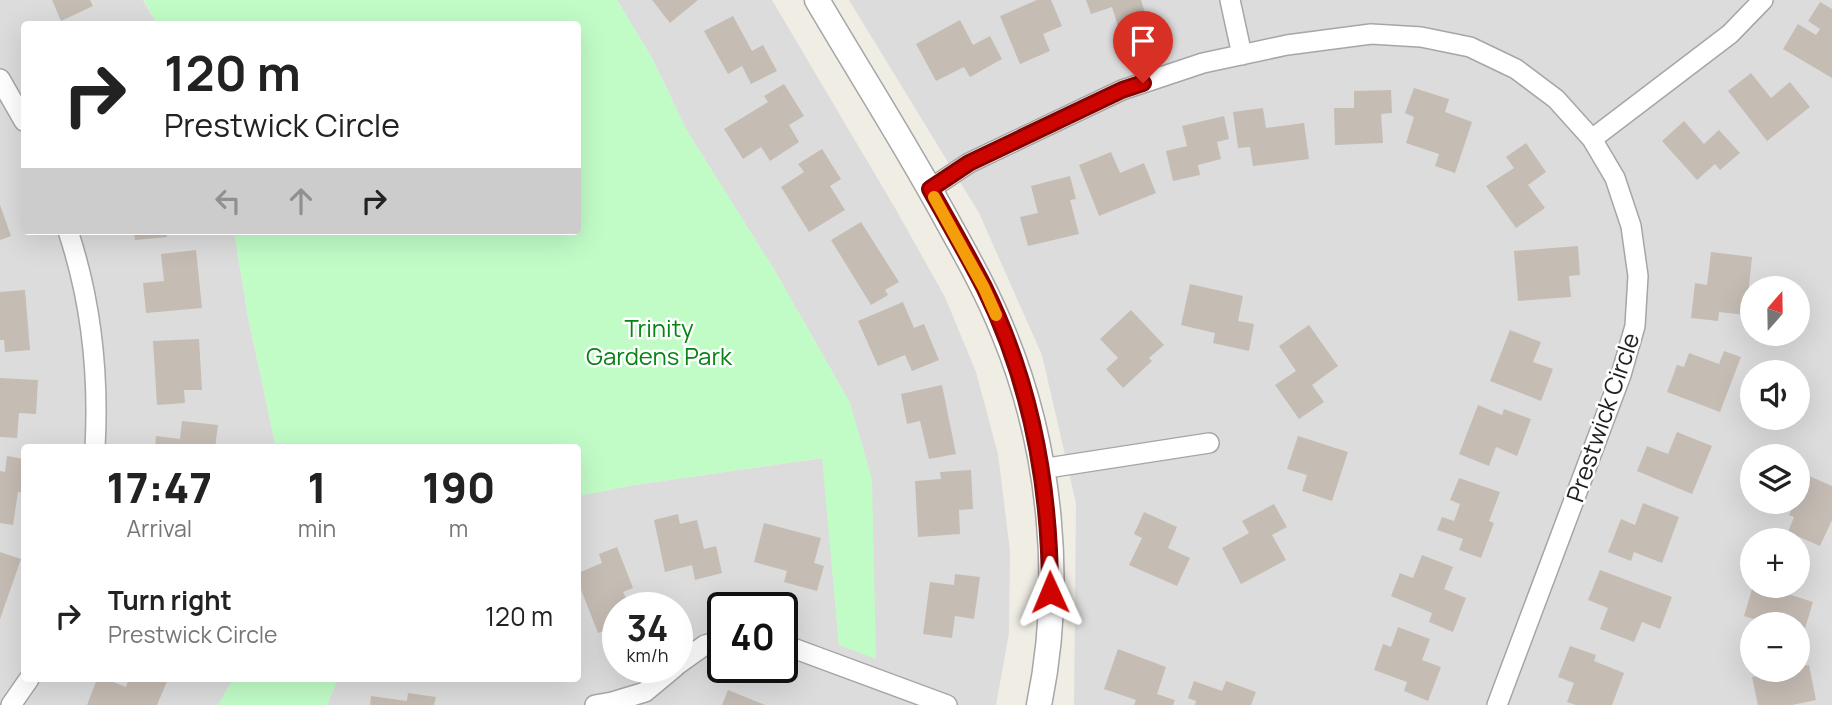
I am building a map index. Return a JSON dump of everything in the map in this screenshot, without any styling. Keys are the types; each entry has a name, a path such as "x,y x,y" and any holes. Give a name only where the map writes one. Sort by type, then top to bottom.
{"street":[{"path":"817,0 930,189 984,288 1005,334 1024,387 1041,468 1049,540 1050,612 1039,705"},
{"path":"1230,0 1242,55"},
{"path":"1592,139 1730,34 1763,0"},
{"name":"Prestwick Circle","path":"930,189 969,163 1122,90 1203,63 1287,45 1371,34 1421,37 1470,47 1516,69 1556,99 1592,139 1615,178 1631,226 1638,276 1635,326 1621,375 1497,705"},
{"path":"0,79 21,116"},
{"path":"69,235 87,310 94,363 95,444"},
{"path":"1041,468 1209,443"},
{"path":"798,650 947,705"},
{"path":"11,705 27,682"},
{"path":"595,705 646,698 660,683"}],"shaded area":[{"path":"0,0 143,0 155,21 21,21 21,235 235,235 248,317 275,444 21,444 21,682 231,682 218,705 0,705"},
{"path":"617,0 772,0 945,297 976,372 998,454 1010,551 1009,633 996,705 327,705 337,682 581,682 581,495 634,485 823,458 839,645 850,403 775,271 686,129 652,58"},
{"path":"849,0 1832,0 1832,705 1074,705 1076,503 1042,355 979,213"}],"green space":[{"name":"Trinity Gardens Park","path":"144,0 617,0 652,58 686,129 775,271 850,403 872,479 876,659 839,645 822,458 634,485 581,495 581,444 275,444 248,317 235,235 581,235 581,21 155,21"},
{"path":"231,682 337,682 327,705 218,705"}],"building":[{"path":"52,0 90,0 93,6 61,21"},
{"path":"652,0 698,0 670,23"},
{"path":"1037,0 1051,0 1062,26 1043,34 1050,51 1020,64 1000,16"},
{"path":"1086,0 1141,0 1146,16 1118,26 1112,7 1091,14"},
{"path":"1820,2 1832,9 1832,78 1783,49 1798,24 1816,35 1820,29 1808,21"},
{"path":"733,16 752,51 763,45 777,71 751,84 742,66 728,74 704,31"},
{"path":"960,20 973,45 990,36 1002,59 970,77 964,67 936,81 916,44"},
{"path":"1751,73 1771,98 1790,82 1810,107 1767,141 1728,91"},
{"path":"784,84 804,116 789,125 799,142 770,161 761,147 743,159 724,129 768,102 764,96"},
{"path":"1414,88 1449,99 1445,112 1472,122 1455,173 1435,166 1439,154 1406,143 1414,117 1405,113"},
{"path":"1391,90 1392,113 1381,114 1383,143 1335,145 1334,108 1354,108 1354,91"},
{"path":"1263,108 1266,128 1304,123 1309,159 1253,166 1250,147 1238,148 1233,112"},
{"path":"1224,116 1229,139 1217,142 1221,159 1198,165 1200,175 1173,181 1166,151 1187,146 1182,126"},
{"path":"1684,121 1704,144 1719,130 1740,153 1720,170 1715,164 1697,180 1662,141"},
{"path":"1526,143 1546,172 1528,185 1545,208 1516,228 1486,186 1514,168 1506,157"},
{"path":"822,149 841,179 830,186 845,210 809,232 781,187 804,172 798,164"},
{"path":"1111,152 1120,173 1144,163 1156,193 1099,216 1079,165"},
{"path":"1070,176 1076,199 1070,200 1079,234 1028,246 1020,217 1038,213 1031,186"},
{"path":"0,205 11,236 0,240"},
{"path":"861,222 899,282 885,290 888,295 871,305 831,240"},
{"path":"134,235 167,237 135,240"},
{"path":"1578,246 1580,275 1569,276 1571,297 1518,301 1514,251"},
{"path":"196,250 202,308 146,313 143,283 164,281 161,254"},
{"path":"1711,252 1752,257 1750,276 1740,276 1740,314 1719,312 1718,321 1691,318 1695,283 1707,285"},
{"path":"1190,284 1243,296 1238,321 1254,324 1249,351 1213,343 1215,333 1181,325"},
{"path":"25,290 30,350 5,352 4,340 0,340 0,292"},
{"path":"903,302 914,328 924,324 939,360 912,371 905,355 878,366 858,321"},
{"path":"1131,310 1164,345 1149,358 1152,361 1123,388 1106,369 1118,358 1100,339"},
{"path":"1309,325 1338,366 1312,385 1324,402 1299,419 1275,385 1296,371 1279,346"},
{"path":"1510,330 1541,342 1533,362 1553,369 1541,401 1490,381"},
{"path":"199,339 202,390 184,390 185,403 157,405 153,341"},
{"path":"1724,351 1741,357 1720,412 1667,392 1677,365 1684,367 1689,353 1719,364"},
{"path":"0,378 38,380 36,414 19,413 17,438 0,437"},
{"path":"942,385 956,454 929,459 920,421 907,424 901,394"},
{"path":"1478,405 1502,415 1504,409 1531,419 1517,456 1496,447 1489,466 1459,454"},
{"path":"182,421 218,425 216,444 155,444 156,436 180,439"},
{"path":"1677,432 1712,446 1692,494 1637,471 1647,446 1668,454"},
{"path":"1298,436 1348,452 1332,501 1302,491 1307,475 1287,469"},
{"path":"7,456 21,458 21,492 18,492 13,525 0,523 0,471 5,472"},
{"path":"971,470 973,509 959,510 960,534 918,537 915,481 941,479 940,472"},
{"path":"1810,476 1832,486 1832,520 1820,546 1810,542 1810,528 1790,528 1794,517 1789,515 1810,514"},
{"path":"1459,478 1500,492 1489,521 1494,523 1481,558 1459,550 1463,539 1437,530 1442,517 1454,521 1460,504 1450,500"},
{"path":"1643,503 1679,517 1662,563 1634,552 1631,561 1608,552 1621,519 1635,525"},
{"path":"1274,504 1287,527 1272,535 1286,560 1241,584 1222,548 1249,533 1242,521"},
{"path":"1144,512 1177,527 1168,548 1190,558 1177,586 1129,565 1142,538 1134,534"},
{"path":"678,514 680,524 697,520 704,549 716,546 722,573 695,580 692,565 665,572 654,520"},
{"path":"764,523 821,538 814,563 824,566 817,591 784,582 787,571 754,562"},
{"path":"617,547 633,588 623,592 602,592 602,631 598,633 581,590 581,572 602,563 599,554"},
{"path":"0,552 21,559 0,619"},
{"path":"1422,555 1453,567 1444,589 1466,598 1453,632 1429,622 1432,613 1391,596 1400,573 1413,578"},
{"path":"1600,570 1672,597 1660,629 1642,622 1634,642 1600,629 1608,608 1588,600"},
{"path":"955,574 980,577 974,619 955,616 952,638 923,634 930,582 954,585"},
{"path":"1749,598 1800,598 1813,602 1810,612 1745,612"},
{"path":"1398,627 1430,639 1422,660 1441,667 1428,701 1404,691 1407,682 1374,670 1383,644 1391,647"},
{"path":"1570,646 1596,655 1594,661 1624,673 1612,705 1576,705 1567,702 1574,683 1558,677"},
{"path":"1118,649 1166,667 1157,694 1175,700 1173,705 1134,705 1136,700 1104,689"},
{"path":"1810,670 1816,700 1792,705 1758,705 1753,682 1810,682"},
{"path":"1194,681 1222,691 1226,681 1256,692 1251,705 1195,705 1196,701 1188,698"},
{"path":"96,682 113,682 126,687 128,682 167,682 157,705 87,705"},
{"path":"728,690 765,705 722,705"},
{"path":"408,693 436,697 434,705 370,705 371,696 407,701"}],"slow traffic":[{"path":"934,197 996,315"}],"route":[{"path":"1050,592 1049,540 1041,468 1024,387 1005,334 984,288 930,189 969,163 1122,90 1143,83"}]}
